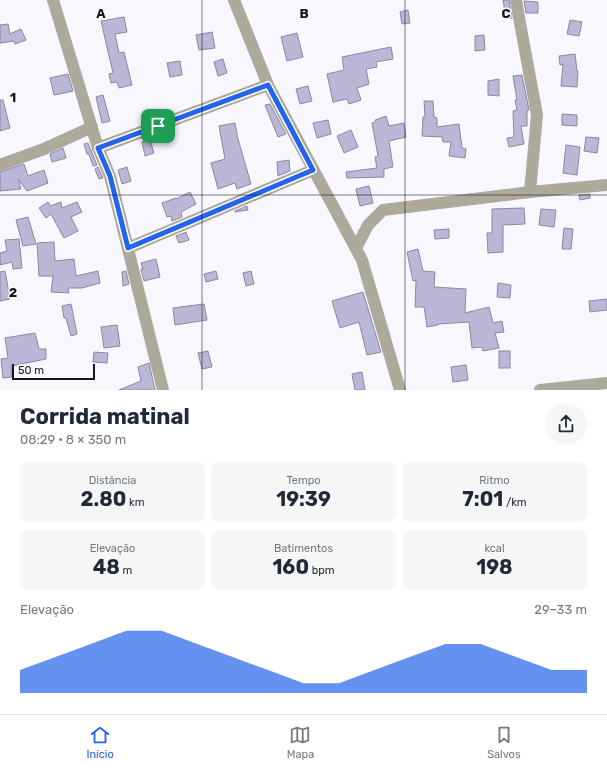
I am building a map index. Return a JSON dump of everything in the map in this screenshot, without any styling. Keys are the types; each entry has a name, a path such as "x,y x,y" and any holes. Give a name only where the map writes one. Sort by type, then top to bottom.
{"street":[{"path":"53,0 98,148 110,176 163,390"},
{"path":"234,0 268,85 362,260 400,390"},
{"path":"516,0 537,115 530,192"},
{"path":"98,148 268,85"},
{"path":"0,165 44,149 92,127"},
{"path":"128,248 313,170"},
{"path":"356,248 368,225 383,210 530,192 607,185"},
{"path":"540,390 607,383"}],"building":[{"path":"503,0 509,0 512,18 506,19"},
{"path":"524,1 538,2 538,13 526,13"},
{"path":"408,10 410,23 402,24 400,12"},
{"path":"124,17 127,32 115,34 119,53 124,52 132,85 119,88 117,82 111,83 109,74 113,73 101,21"},
{"path":"570,20 582,22 579,36 567,34"},
{"path":"8,24 10,34 21,29 26,40 15,44 14,41 0,43 0,25"},
{"path":"212,32 215,48 199,50 196,35"},
{"path":"297,33 303,57 287,61 281,37"},
{"path":"484,35 485,50 475,51 475,36"},
{"path":"391,47 393,59 376,62 377,67 366,69 369,84 357,88 361,100 349,104 347,99 333,102 327,74 344,70 342,57"},
{"path":"575,54 578,71 577,87 561,86 563,64 560,65 559,56"},
{"path":"223,59 227,73 218,76 214,62"},
{"path":"180,61 182,75 170,77 167,63"},
{"path":"68,74 73,91 54,95 50,78"},
{"path":"522,75 529,110 527,111 527,126 521,126 524,144 509,147 507,138 514,137 513,111 517,110 513,76"},
{"path":"499,79 499,96 488,95 488,81"},
{"path":"308,86 312,101 300,104 296,89"},
{"path":"103,95 110,121 102,123 96,97"},
{"path":"0,100 3,100 10,128 0,131"},
{"path":"424,101 433,101 434,117 437,118 437,127 459,124 462,148 466,149 465,158 449,156 451,142 443,142 442,137 422,136 423,117 425,117"},
{"path":"270,104 286,134 278,137 265,105"},
{"path":"562,114 577,115 577,126 562,125"},
{"path":"386,116 389,126 404,123 406,137 389,141 393,167 384,169 384,177 347,178 346,172 377,168 375,157 378,156 372,123 376,122 375,120"},
{"path":"328,120 331,134 317,138 313,123"},
{"path":"235,123 251,184 237,189 235,183 218,189 211,163 225,159 219,126"},
{"path":"168,130 169,134 152,139 151,136"},
{"path":"351,130 358,147 344,153 337,136"},
{"path":"586,137 599,138 597,153 584,151"},
{"path":"150,140 154,153 145,156 142,142"},
{"path":"88,143 97,165 93,166 89,154 87,154 84,144"},
{"path":"566,145 580,147 577,175 563,173"},
{"path":"63,148 66,158 52,162 50,154"},
{"path":"289,160 290,171 278,176 277,162"},
{"path":"24,164 28,176 44,170 48,183 27,191 18,179 21,189 0,191 0,172"},
{"path":"98,167 103,178 99,179 95,169"},
{"path":"127,167 131,181 122,184 118,170"},
{"path":"369,186 373,203 360,206 356,189"},
{"path":"190,192 196,204 181,212 182,217 172,221 171,216 167,217 162,203 176,199"},
{"path":"590,194 590,198 580,200 579,195"},
{"path":"48,202 50,206 61,202 62,208 77,202 82,212 71,217 78,231 64,238 51,214 46,218 39,208"},
{"path":"247,206 248,210 235,212 235,211"},
{"path":"524,208 525,224 503,225 503,252 488,253 487,233 492,233 492,209"},
{"path":"541,209 556,210 554,227 539,225"},
{"path":"28,217 36,244 23,246 16,220"},
{"path":"564,228 573,229 571,249 562,249"},
{"path":"449,229 449,238 435,239 434,230"},
{"path":"186,232 189,240 179,243 176,236"},
{"path":"19,239 22,268 13,269 12,262 0,265 0,253 7,251 5,240"},
{"path":"54,242 55,261 74,259 76,276 98,271 100,283 82,288 68,288 69,293 51,292 53,276 39,276 37,243"},
{"path":"418,249 423,271 435,272 434,287 466,289 465,313 489,307 493,323 502,321 504,332 495,333 499,348 483,351 482,347 472,348 469,322 438,324 427,327 424,307 415,307 416,280 413,281 407,252"},
{"path":"156,259 160,277 144,281 141,263"},
{"path":"5,271 10,299 0,301 0,272"},
{"path":"126,271 129,284 123,286 122,272"},
{"path":"216,271 218,279 206,282 204,274"},
{"path":"251,271 254,284 246,286 243,273"},
{"path":"498,283 511,285 510,298 497,297"},
{"path":"363,292 381,352 367,355 359,322 340,328 332,301"},
{"path":"607,299 607,310 590,312 589,301"},
{"path":"71,304 77,334 71,336 66,318 64,318 62,306"},
{"path":"204,304 207,320 175,325 173,308"},
{"path":"117,325 120,346 104,348 101,327"},
{"path":"35,333 39,349 46,349 46,359 11,366 12,377 3,378 1,359 8,358 5,338"},
{"path":"208,351 212,367 202,369 198,353"},
{"path":"499,351 510,351 510,368 499,368"},
{"path":"94,352 108,353 107,363 93,362"},
{"path":"149,363 155,390 119,390 141,381 138,367"},
{"path":"466,365 468,380 453,382 451,367"},
{"path":"362,372 365,390 355,390 352,374"}],"route":[{"path":"268,85 313,170 128,248 110,176 98,148 158,126 268,85"}]}
